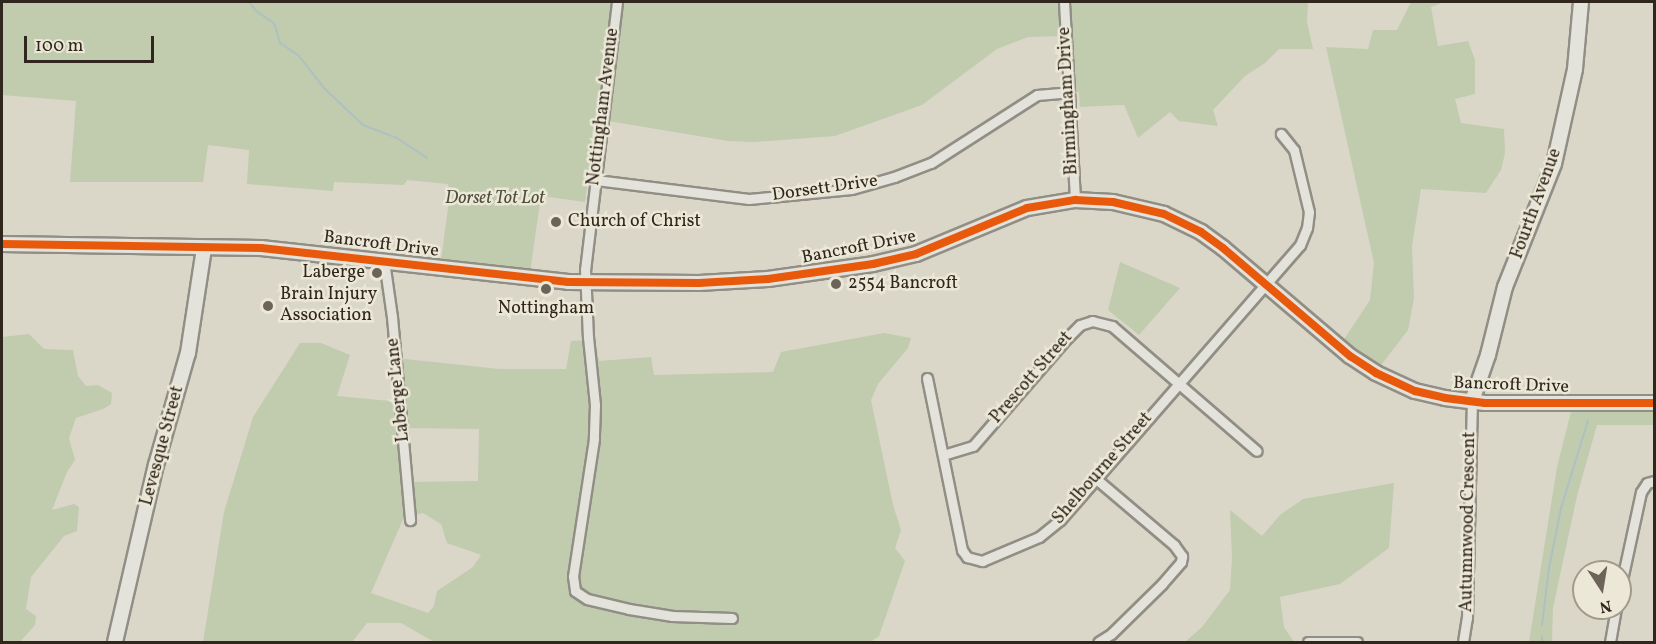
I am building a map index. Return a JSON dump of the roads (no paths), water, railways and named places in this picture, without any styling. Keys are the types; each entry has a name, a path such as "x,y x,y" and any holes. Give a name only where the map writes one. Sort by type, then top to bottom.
{"main road":[{"name":"Fourth Avenue","path":"1472,401 1488,355 1505,287 1554,164 1575,69 1581,2"},
{"name":"Bancroft Drive","path":"2,244 292,250 585,283 734,282 844,269 916,254 1028,208 1075,200 1126,203 1177,219 1218,244 1350,356 1376,373 1414,391 1472,401 1654,404"},
{"name":"Levesque Street","path":"115,642 156,465 188,353 204,248"}],"street":[{"name":"Nottingham Avenue","path":"617,2 585,283 595,405 594,439 573,576 575,591 587,599 629,609 672,616 732,618"},
{"name":"Birmingham Drive","path":"1064,2 1075,200"},
{"name":"Dorsett Drive","path":"596,180 749,199 852,189 894,177 931,162 1037,95 1068,92"},
{"name":"Shelbourne Street","path":"927,378 962,550 967,557 976,561 999,555 1039,537 1060,520 1300,245 1309,218 1294,150 1281,134"},
{"name":"Laberge Lane","path":"384,261 393,328 410,520"},
{"name":"Prescott Street","path":"944,455 972,446 1066,338 1088,322 1102,321 1112,326 1257,451"},
{"name":"Autumnwood Crescent","path":"1463,642 1467,618 1472,401"},
{"path":"1095,478 1174,545 1182,556 1181,562 1162,584 1111,634 1098,642"},
{"path":"1626,560 1641,492 1647,483 1654,481"},
{"path":"1610,642 1614,620"},
{"path":"1308,642 1356,642"}],"waterway":[{"path":"249,2 256,11 274,23 280,43 299,56 324,88 363,125 395,137 427,158"},
{"path":"1542,625 1549,568 1561,508 1588,421"},
{"path":"1542,636 1542,642"}],"place":[{"name":"Church of Christ","path":"556,222"},
{"name":"Laberge","path":"377,273"},
{"name":"2554 Bancroft","path":"836,284"},
{"name":"Nottingham","path":"546,289"},
{"name":"Brain Injury Association","path":"268,306"}],"park label":[{"name":"Dorset Tot Lot","path":"495,199"}]}
